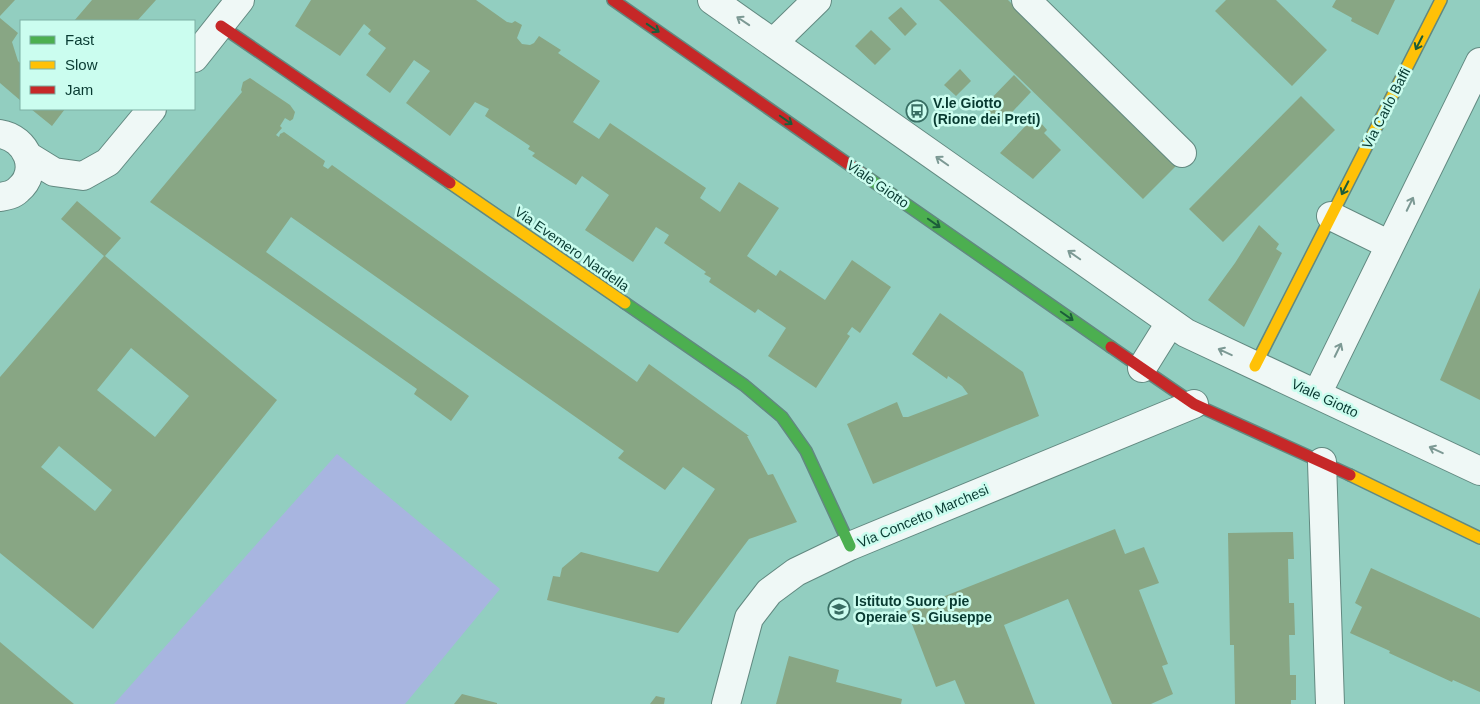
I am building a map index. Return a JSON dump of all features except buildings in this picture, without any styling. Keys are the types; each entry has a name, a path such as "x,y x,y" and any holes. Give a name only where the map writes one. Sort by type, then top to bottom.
{"street":[{"path":"195,57 240,0"},
{"name":"Viale Giotto","path":"612,0 1194,404 1322,462 1480,538"},
{"name":"Viale Giotto","path":"712,0 1186,333 1480,471"},
{"path":"774,42 817,0"},
{"path":"1026,0 1182,153"},
{"name":"Via Carlo Baffi","path":"1255,366 1441,0"},
{"name":"Via Evemero Nardella","path":"221,26 744,385 782,417 806,451 850,546"},
{"path":"1317,394 1480,62"},
{"path":"28,156 54,172 83,176 108,162 151,110"},
{"path":"0,134 7,135 24,146 28,156 29,171 23,186 12,194 0,198"},
{"path":"1331,216 1390,246"},
{"path":"1142,368 1170,323"},
{"name":"Via Concetto Marchesi","path":"726,704 749,618 769,592 796,572 850,546 1194,404"},
{"path":"1322,462 1330,704"}],"shaded area":[{"path":"337,454 500,589 405,704 114,704"}],"traffic: fast":[{"path":"864,175 1111,347"},
{"path":"625,303 744,385 782,417 806,451 850,546"}],"traffic: slow":[{"path":"1255,366 1441,0"},
{"path":"450,183 625,303"},
{"path":"1350,475 1480,538"}],"traffic: jam":[{"path":"613,0 864,175"},
{"path":"221,26 450,183"},
{"path":"1111,347 1194,404 1350,475"}],"place":[{"name":"V.le Giotto (Rione dei Preti)","path":"917,111"},
{"name":"Istituto Suore pie Operaie S. Giuseppe","path":"839,609"}]}
